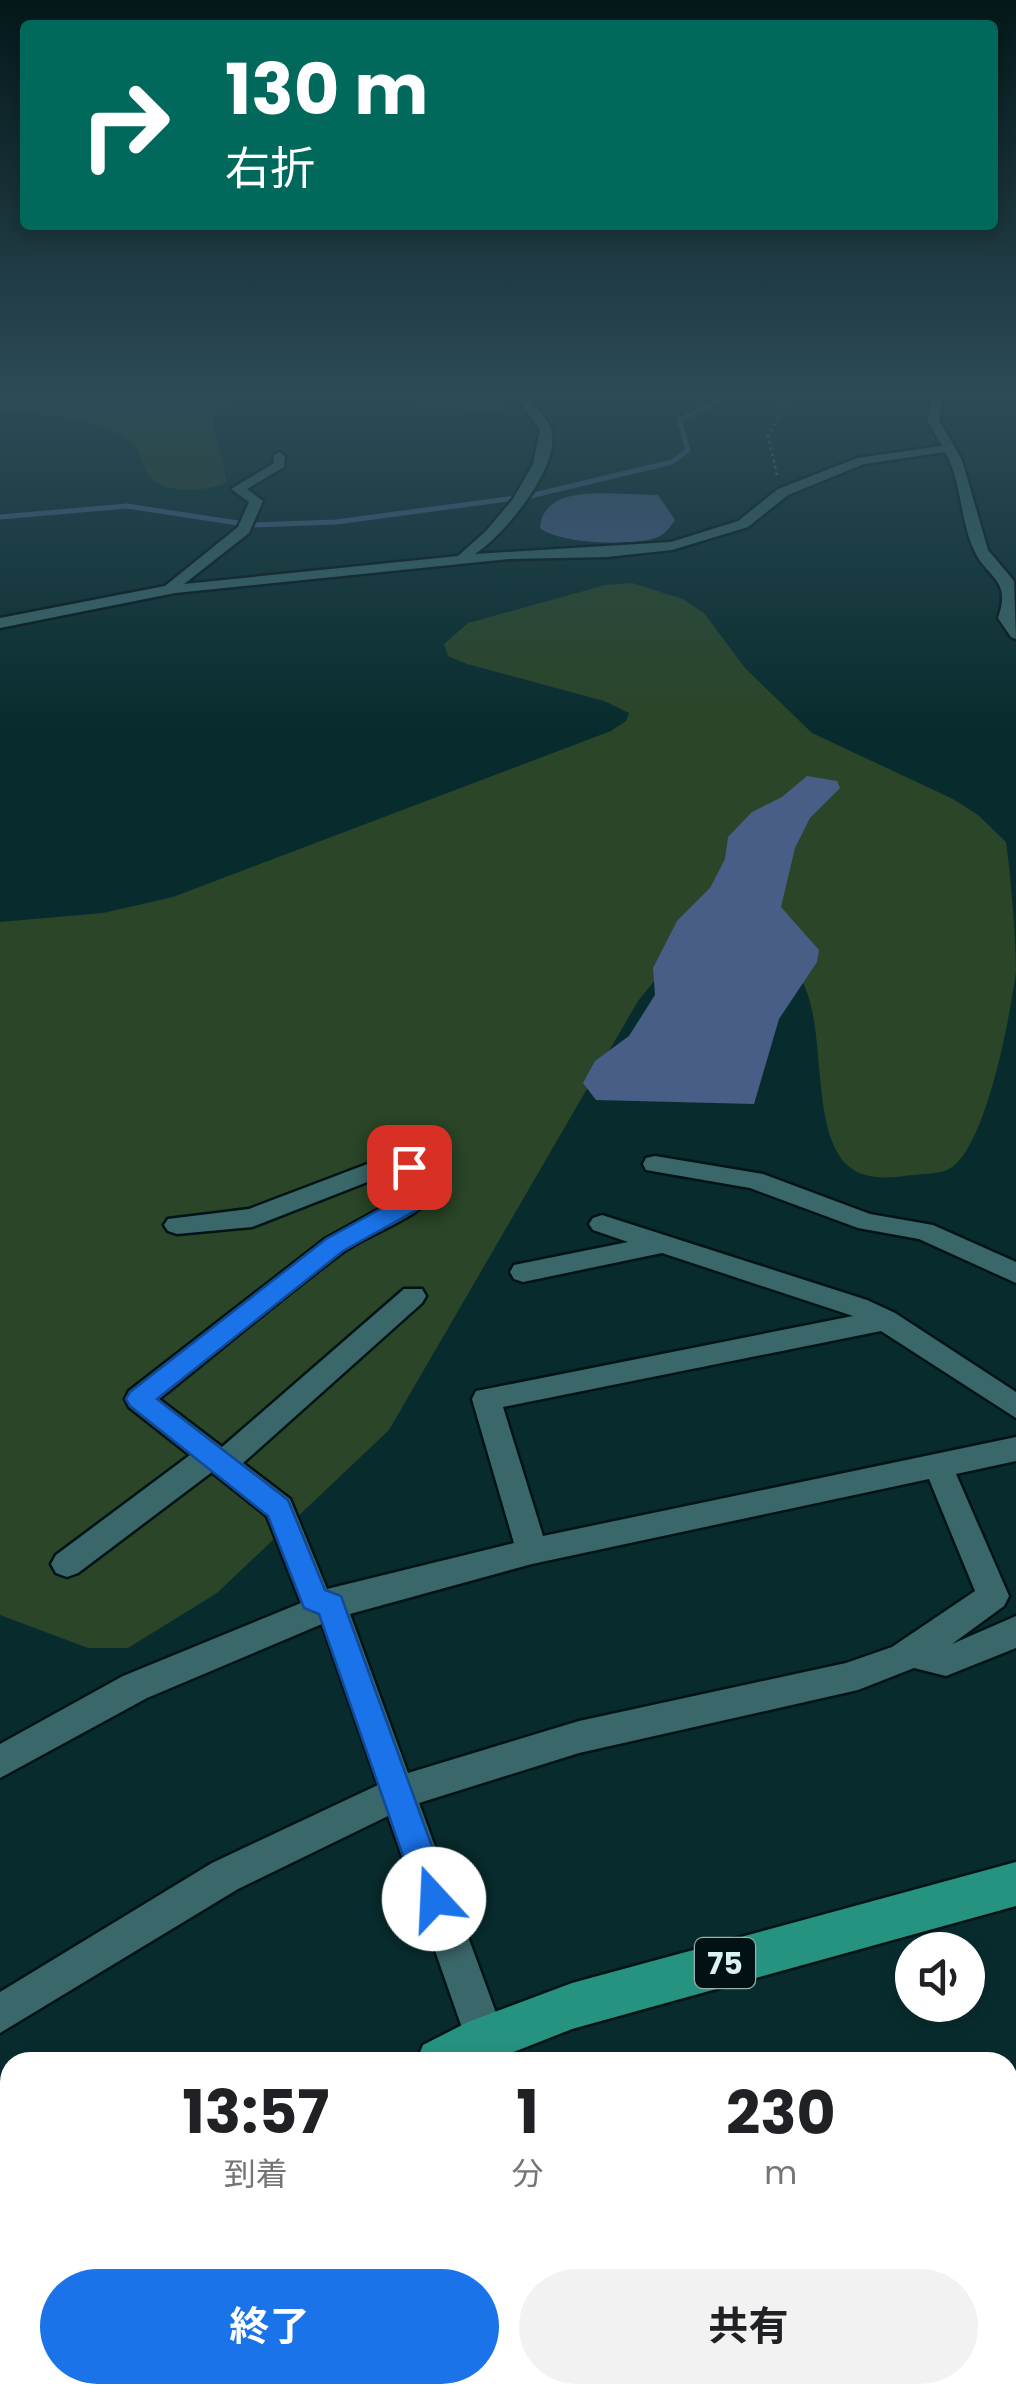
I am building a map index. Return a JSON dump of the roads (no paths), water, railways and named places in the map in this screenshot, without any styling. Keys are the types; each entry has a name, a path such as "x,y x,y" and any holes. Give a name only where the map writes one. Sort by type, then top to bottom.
{"main road":[{"name":"75","path":"490,2051 572,2006 1016,1884"}],"street":[{"path":"170,590 181,575 243,534 254,506"},
{"path":"455,560 496,532 515,506"},
{"path":"0,624 170,590 455,560 606,554 688,543 744,524 766,506"},
{"path":"968,506 981,550 1007,581 1011,603 1006,618 1016,634"},
{"path":"177,1225 252,1218 391,1163 424,1176 428,1187 412,1202 334,1245 139,1399 279,1508 314,1599 331,1605"},
{"path":"655,1164 754,1180 867,1222 924,1231 1016,1274"},
{"path":"602,1224 858,1306 1016,1406"},
{"path":"524,1272 663,1244"},
{"path":"67,1564 217,1460 413,1296"},
{"path":"532,1551 486,1400 885,1320"},
{"path":"0,1762 135,1687 331,1605 532,1551 1016,1450"},
{"path":"0,2014 146,1919 249,1860 396,1794 471,1768 621,1728 873,1671 912,1652 993,1596 939,1468"},
{"path":"331,1605 490,2051"},
{"path":"912,1652 946,1661 1002,1640 1016,1630"}],"water":[{"path":"550,506 666,506 675,520 666,532 647,540 580,541 540,528"},
{"path":"807,776 837,781 840,788 810,818 795,848 781,907 819,950 817,962 779,1019 754,1104 596,1100 583,1083 595,1061 629,1036 655,995 653,968 677,921 710,888 725,859 728,837 752,812 782,797"}],"waterway":[{"path":"0,517 125,506"},
{"path":"128,506 251,525 336,522 454,506"}]}
